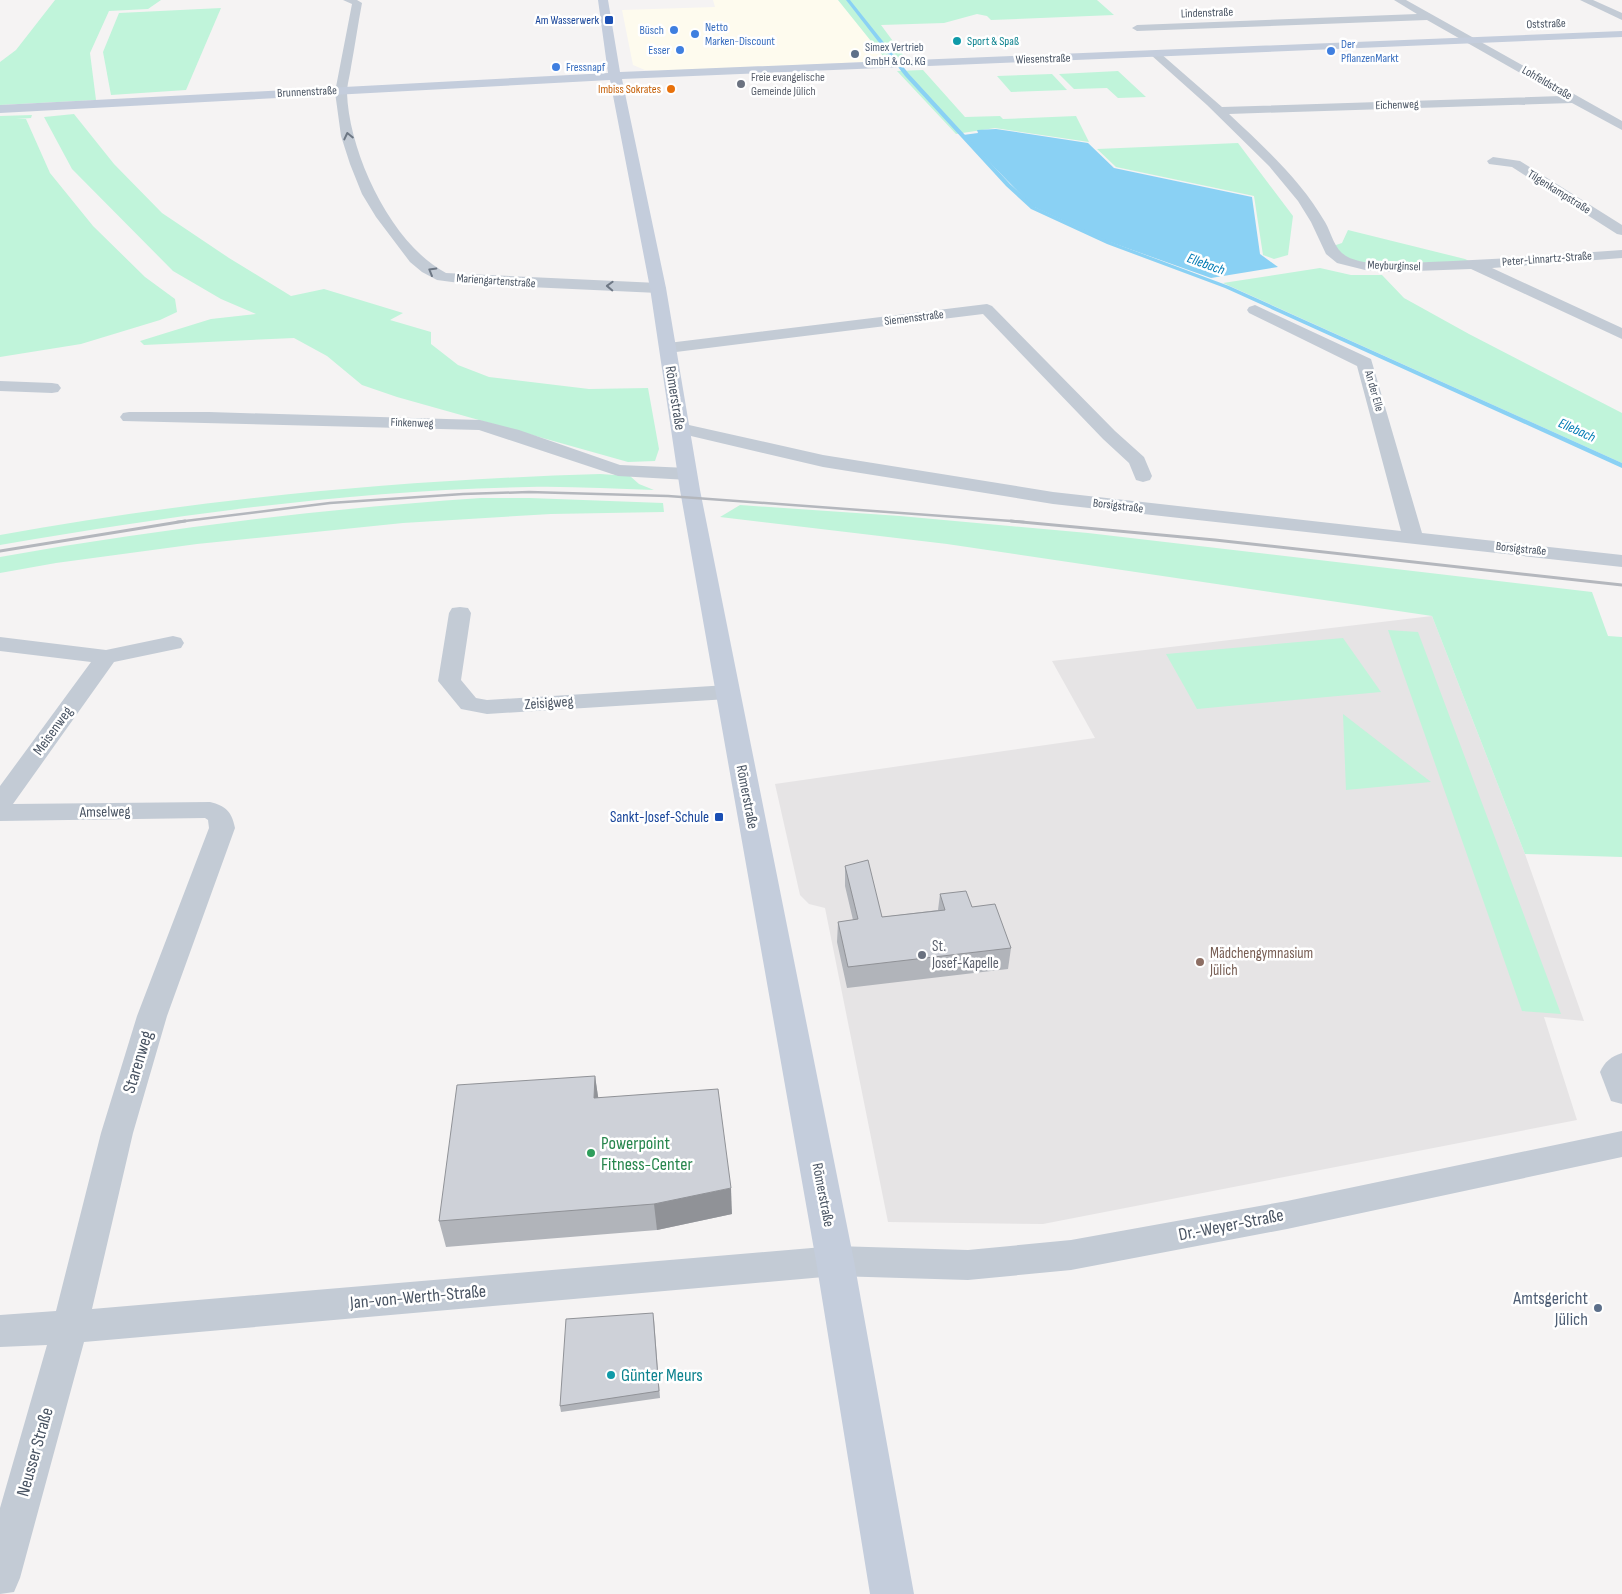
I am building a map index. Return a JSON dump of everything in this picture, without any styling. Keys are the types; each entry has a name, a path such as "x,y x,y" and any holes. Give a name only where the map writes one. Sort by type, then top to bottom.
{"main road":[{"name":"Römerstraße","path":"603,0 615,76 658,288 680,428 728,692 835,1261 892,1594"},
{"name":"Oststraße","path":"1472,41 1622,34"},
{"name":"Wiesenstraße","path":"615,76 910,65 1154,46 1169,54 1472,41"},
{"name":"Brunnenstraße","path":"0,109 615,76"}],"street":[{"name":"Mariengartenstraße","path":"348,0 357,3 341,90 347,136 356,164 369,194 382,217 415,259 427,269 442,276 467,280 658,288"},
{"name":"Lohfeldstraße","path":"1399,0 1622,126"},
{"path":"1585,0 1622,17"},
{"name":"Lindenstraße","path":"1137,28 1429,17"},
{"name":"Meyburginsel","path":"1137,28 1273,163 1318,222 1331,250 1342,260 1365,266 1388,268 1473,265 1622,334"},
{"name":"Eichenweg","path":"1219,111 1575,99"},
{"name":"Tilgenkampstraße","path":"1493,160 1515,164 1622,231"},
{"name":"Peter-Linnartz-Straße","path":"1473,265 1622,254"},
{"name":"Siemensstraße","path":"668,348 987,309 1103,439 1137,461 1143,476"},
{"name":"An der Elle","path":"1255,310 1365,362 1413,538"},
{"path":"0,386 52,388"},
{"name":"Finkenweg","path":"129,417 209,417 480,425 513,434 618,470 688,474"},
{"name":"Borsigstraße","path":"680,428 823,461 1052,498 1622,561"},
{"name":"Borsigstraße","path":"1562,554 1583,546"},
{"name":"Zeisigweg","path":"460,613 449,681 469,704 487,706 728,692"},
{"path":"0,644 106,657 173,643"},
{"name":"Meisenweg","path":"0,804 106,657"},
{"name":"Amselweg","path":"0,813 210,810"},
{"name":"Starenweg","path":"70,1327 117,1133 152,1016 222,828 220,816 210,810"},
{"path":"1622,1065 1615,1072 1622,1092"},
{"name":"Dr.-Weyer-Straße","path":"835,1261 968,1265 1071,1255 1287,1215 1622,1144"},
{"name":"Jan-von-Werth-Straße","path":"0,1331 70,1327 835,1261"},
{"name":"Neusser Straße","path":"0,1578 70,1327"}],"shaded area":[{"path":"713,0 838,0 887,61 658,71 645,70 633,65 622,10 715,7"},
{"name":"Mädchengymnasium Jülich","path":"1432,616 1525,854 1584,1021 1544,1017 1577,1120 1043,1224 888,1222 825,908 809,904 800,895 775,784 1095,738 1052,661"}],"green space":[{"path":"55,0 161,0 148,9 109,11 90,53 96,100 0,105 0,62 16,50"},
{"path":"838,0 1097,0 1114,15 991,20 987,16 977,14 944,23 881,25 907,60 887,61"},
{"path":"221,8 186,90 111,95 103,52 119,13"},
{"path":"923,70 965,117 1000,116 1003,119 1076,116 1089,142 995,128 956,134 897,71"},
{"path":"1118,71 1146,97 1118,98 1107,88 1074,89 1059,74"},
{"path":"1052,74 1067,90 1011,92 997,76"},
{"path":"74,114 114,164 162,213 229,258 291,296 324,289 403,313 390,320 431,332 431,344 458,365 489,377 589,389 648,388 659,449 655,461 628,462 397,397 362,385 327,356 294,338 144,345 140,341 211,319 256,314 221,299 173,271 72,169 44,117"},
{"path":"32,115 31,118 16,119 26,119 50,173 93,226 145,277 175,299 177,312 160,320 81,344 0,357 0,116"},
{"path":"1238,143 1293,216 1288,255 1274,259 1263,255 1254,196 1116,167 1097,149"},
{"path":"1348,230 1469,261 1374,265 1346,259 1333,246 1342,243"},
{"path":"1320,268 1351,275 1382,275 1404,298 1469,334 1622,413 1622,463 1223,283"},
{"path":"600,474 630,476 639,484 654,490 544,487 396,493 198,514 0,545 0,535 74,522 224,501 374,486"},
{"path":"481,498 663,503 664,512 551,514 403,523 197,544 56,563 0,573 0,557 60,547 239,521"},
{"path":"740,505 900,516 1088,533 1592,592 1608,636 1622,637 1622,857 1525,854 1432,616 947,544 720,517"},
{"path":"1388,630 1418,632 1561,1014 1522,1011"},
{"path":"1343,638 1381,692 1197,709 1166,654"},
{"path":"1343,714 1431,782 1346,790"}],"water":[{"path":"996,129 1088,143 1114,168 1252,197 1260,254 1278,267 1211,278 1107,241 1032,206 963,135 978,133 977,130"}],"building":[{"path":"868,860 882,917 945,910 940,894 966,891 972,907 995,904 1011,948 848,967 838,922 858,919 845,866"},
{"name":"Powerpoint Fitness-Center","path":"595,1076 594,1098 718,1089 731,1188 654,1204 439,1221 457,1085"},
{"name":"Günter Meurs","path":"653,1313 659,1391 560,1406 566,1319"}],"waterway":[{"name":"Ellebach","path":"848,0 907,75 1008,185 1033,208 1109,243 1227,287 1622,466"}],"railway":[{"path":"185,521 330,503 463,494 529,492 668,496 1014,521"},
{"path":"0,551 185,521"},
{"path":"177,522 185,521"},
{"path":"1014,521 1024,522"},
{"path":"1014,521 1215,540 1622,585"}],"place":[{"name":"Am Wasserwerk","path":"609,20"},
{"name":"Büsch","path":"674,30"},
{"name":"Netto Marken-Discount","path":"695,34"},
{"name":"Sport & Spaß","path":"957,41"},
{"name":"Esser","path":"680,50"},
{"name":"Der PflanzenMarkt","path":"1331,51"},
{"name":"Simex Vertrieb GmbH & Co. KG","path":"855,54"},
{"name":"Fressnapf","path":"556,67"},
{"name":"Freie evangelische Gemeinde Jülich","path":"741,84"},
{"name":"Imbiss Sokrates","path":"671,89"},
{"name":"Sankt-Josef-Schule","path":"719,817"},
{"name":"St. Josef-Kapelle","path":"922,955"},
{"name":"Mädchengymnasium Jülich","path":"1200,962"},
{"name":"Powerpoint Fitness-Center","path":"591,1153"},
{"name":"Amtsgericht Jülich","path":"1598,1308"},
{"name":"Günter Meurs","path":"611,1375"}]}
